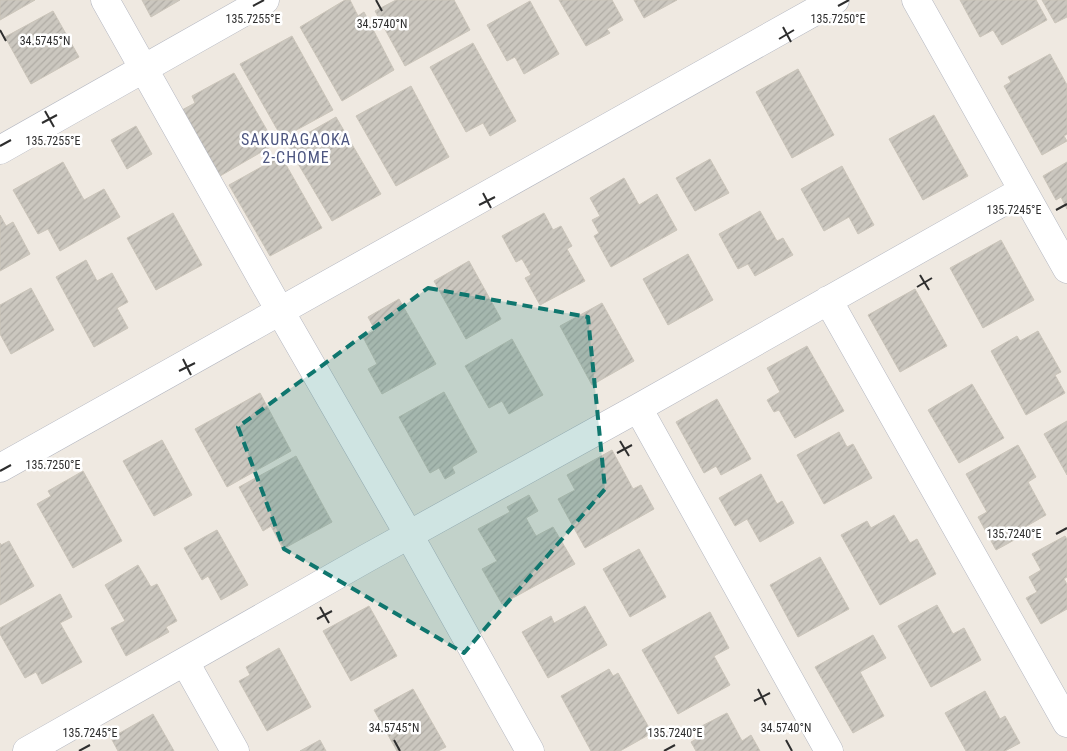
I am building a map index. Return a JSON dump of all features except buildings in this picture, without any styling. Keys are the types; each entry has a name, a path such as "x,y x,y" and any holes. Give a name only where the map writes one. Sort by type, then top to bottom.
{"street":[{"path":"105,0 530,751"},
{"path":"0,150 265,0"},
{"path":"0,468 835,0"},
{"path":"916,0 1067,269"},
{"path":"27,751 1022,191"},
{"path":"828,300 1067,723"},
{"path":"638,408 829,751"},
{"path":"185,662 235,751"}],"highlighted area":[{"path":"428,288 588,317 605,489 464,653 284,549 238,427"}],"district":[{"name":"SAKURAGAOKA 2-CHOME","path":"296,148"}]}
